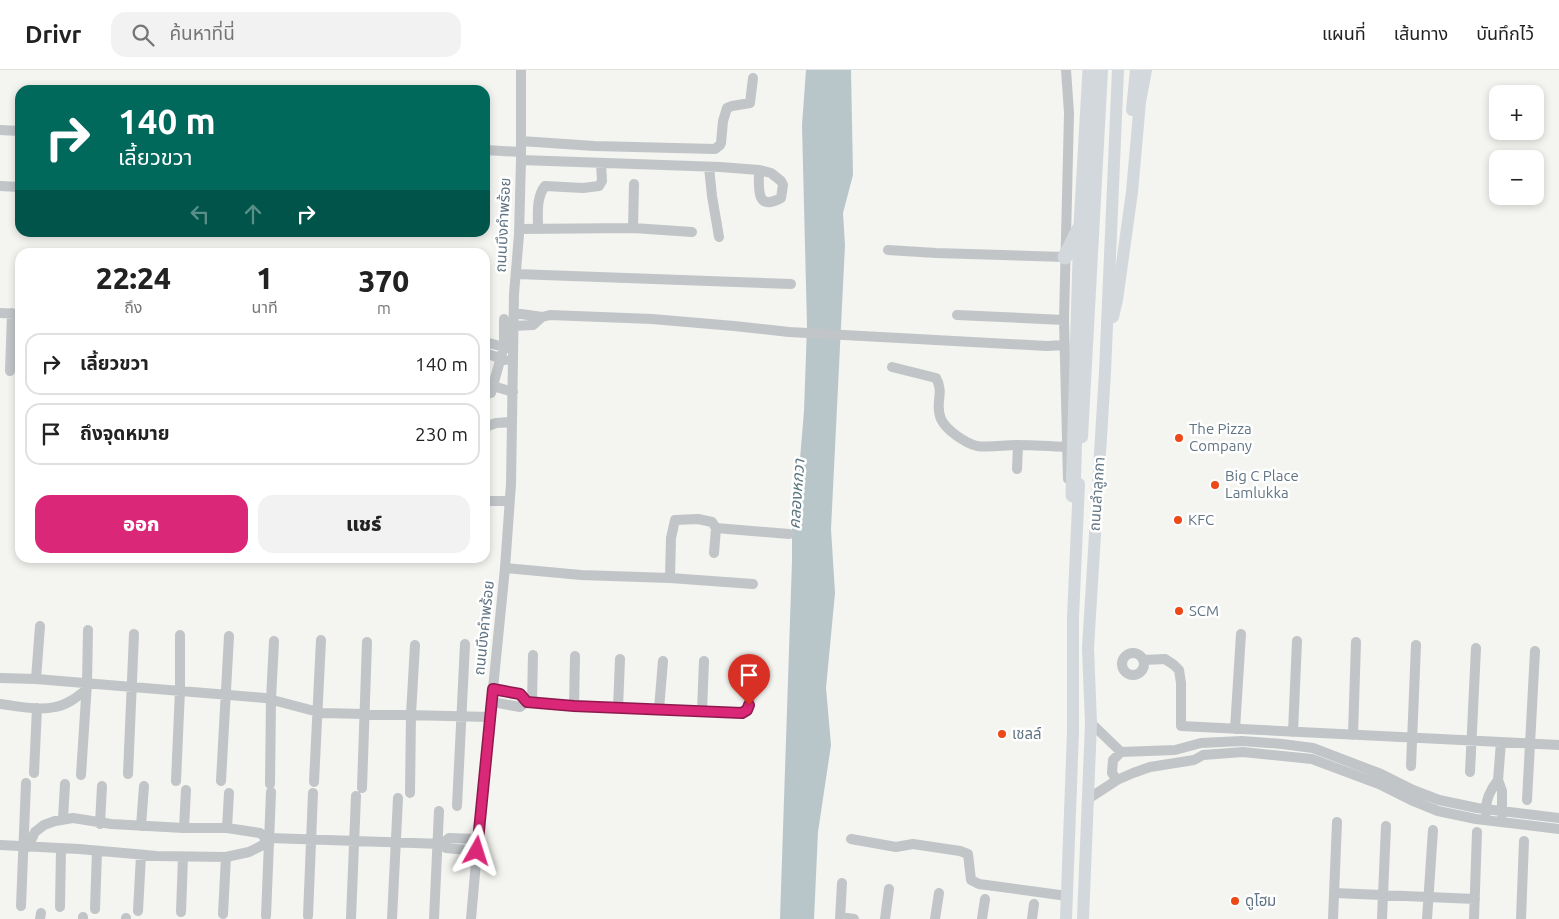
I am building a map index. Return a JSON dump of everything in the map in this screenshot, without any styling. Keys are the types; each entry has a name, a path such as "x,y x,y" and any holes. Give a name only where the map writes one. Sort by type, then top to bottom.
{"highway":[{"path":"1083,70 1087,115"},
{"path":"1073,495 1081,226 1090,70"},
{"path":"1065,257 1081,226"}],"main road":[{"name":"ถนนลำลูกกา","path":"1066,919 1073,732 1072,636 1102,70"},
{"name":"ถนนลำลูกกา","path":"1083,919 1091,723 1088,648 1106,343 1118,70"},
{"path":"1117,300 1136,70"},
{"path":"1106,343 1117,300 1132,192 1140,102 1146,70"},
{"path":"1101,89 1117,89"},
{"path":"1073,495 1078,515"}],"street":[{"name":"ถนนบึงคำพร้อย","path":"471,919 505,568 509,502 513,364 509,348 514,326 519,228 521,70"},
{"path":"1066,70 1070,114 1064,320 1066,476 1073,495"},
{"path":"490,150 521,151 594,146 714,148 720,145 723,121 727,108 750,103 754,78"},
{"path":"0,130 15,130"},
{"path":"521,151 601,164 759,170"},
{"path":"538,228 539,199 543,188 545,186 583,188 599,186 602,181 601,164"},
{"path":"710,167 712,196 719,237"},
{"path":"633,228 634,184"},
{"path":"0,186 15,187"},
{"path":"519,228 633,228 692,232"},
{"path":"888,250 1065,257"},
{"path":"516,274 791,284"},
{"path":"0,313 15,314"},
{"path":"514,313 542,317 550,315 652,319 858,336 1047,346 1064,344"},
{"path":"957,315 1064,320"},
{"path":"514,326 533,325 542,317"},
{"path":"504,319 509,348 501,358 492,389 513,392"},
{"path":"10,371 15,324"},
{"path":"490,343 509,348"},
{"path":"490,355 513,364"},
{"path":"892,367 936,378 941,391 938,404 941,418 948,430 977,446 1066,447"},
{"path":"490,425 512,422"},
{"path":"1016,469 1018,445"},
{"path":"490,501 509,502"},
{"path":"670,578 670,538 676,520 712,522 716,528 714,553"},
{"path":"716,528 789,534"},
{"path":"505,568 581,575 670,578 753,584"},
{"path":"36,679 40,626"},
{"path":"81,775 88,630"},
{"path":"128,774 134,634"},
{"path":"1235,729 1241,634"},
{"path":"176,781 180,690 180,635"},
{"path":"221,781 229,636"},
{"path":"314,782 321,640"},
{"path":"266,916 274,641"},
{"path":"1293,732 1297,641"},
{"path":"351,918 354,841 366,713 368,642"},
{"path":"1353,735 1356,642"},
{"path":"457,806 465,644"},
{"path":"410,793 411,714 415,645"},
{"path":"1411,766 1416,645"},
{"path":"1470,772 1476,648"},
{"path":"1527,800 1535,651"},
{"path":"529,702 533,655"},
{"path":"574,706 575,656"},
{"path":"618,708 620,659"},
{"path":"1143,660 1165,659 1179,670 1181,683 1180,726 1559,745"},
{"path":"659,709 662,661"},
{"path":"702,711 704,661"},
{"path":"492,702 520,706 529,702 574,706 742,713 747,710 751,691 751,662"},
{"path":"0,678 36,679 86,687 180,690 225,694 271,699 322,713 491,717"},
{"path":"0,704 37,708 56,707 76,697 86,687"},
{"path":"493,689 520,694 529,702"},
{"path":"34,773 37,708"},
{"path":"1091,723 1120,752 1177,750 1200,743 1242,741 1313,748 1363,772 1379,784 1438,811 1486,820 1502,816 1559,818"},
{"path":"1501,742 1498,780 1502,791 1502,816"},
{"path":"1189,747 1194,760"},
{"path":"1117,780 1112,773 1113,760 1120,752"},
{"path":"1149,752 1150,768"},
{"path":"1088,799 1117,780 1133,773 1194,760 1203,755 1244,752 1312,759 1363,772 1381,774 1413,790 1440,800 1486,808 1502,816 1559,829"},
{"path":"1486,820 1486,808 1490,790 1498,780"},
{"path":"21,906 26,846 26,783"},
{"path":"63,819 65,784"},
{"path":"100,824 102,786"},
{"path":"141,826 144,786"},
{"path":"184,828 186,790"},
{"path":"227,828 228,793"},
{"path":"308,916 313,793"},
{"path":"392,919 398,798"},
{"path":"434,919 440,844 439,811"},
{"path":"26,846 35,832 44,825 63,819 81,819 100,824 227,828 260,832 269,839 440,844 446,848 477,851"},
{"path":"1333,919 1337,822"},
{"path":"1382,919 1386,826"},
{"path":"1427,919 1433,830"},
{"path":"1474,919 1477,832"},
{"path":"440,844 449,838 478,840"},
{"path":"0,845 141,855 226,857 249,852 261,846 269,839"},
{"path":"851,839 896,847 913,844 960,851 968,854 971,880 979,884 1067,896"},
{"path":"1521,919 1524,841"},
{"path":"60,907 61,848"},
{"path":"95,909 97,851"},
{"path":"138,911 141,855"},
{"path":"181,912 183,857"},
{"path":"223,914 226,857"},
{"path":"842,882 840,918 854,919"},
{"path":"885,919 889,889"},
{"path":"935,919 939,893"},
{"path":"1335,893 1475,899"},
{"path":"982,919 986,898"},
{"path":"1032,919 1034,904"}],"shaded area":[{"path":"806,70 851,70 853,175 843,213 845,245 831,529 835,593 826,688 831,745 818,832 814,919 780,919 792,517 797,495 804,411 807,326 802,125"}],"place":[{"name":"The Pizza Company","path":"1179,438"},
{"name":"Big C Place Lamlukka","path":"1215,485"},
{"name":"KFC","path":"1178,520"},
{"name":"SCM","path":"1179,611"},
{"name":"เชลล์","path":"1002,734"},
{"name":"ดูโฮม","path":"1235,901"}],"route":[{"path":"477,851 493,689 520,694 527,702 574,706 742,713 747,710 749,705"}],"water label":[{"name":"คลองหกวา","path":"796,494"}]}
